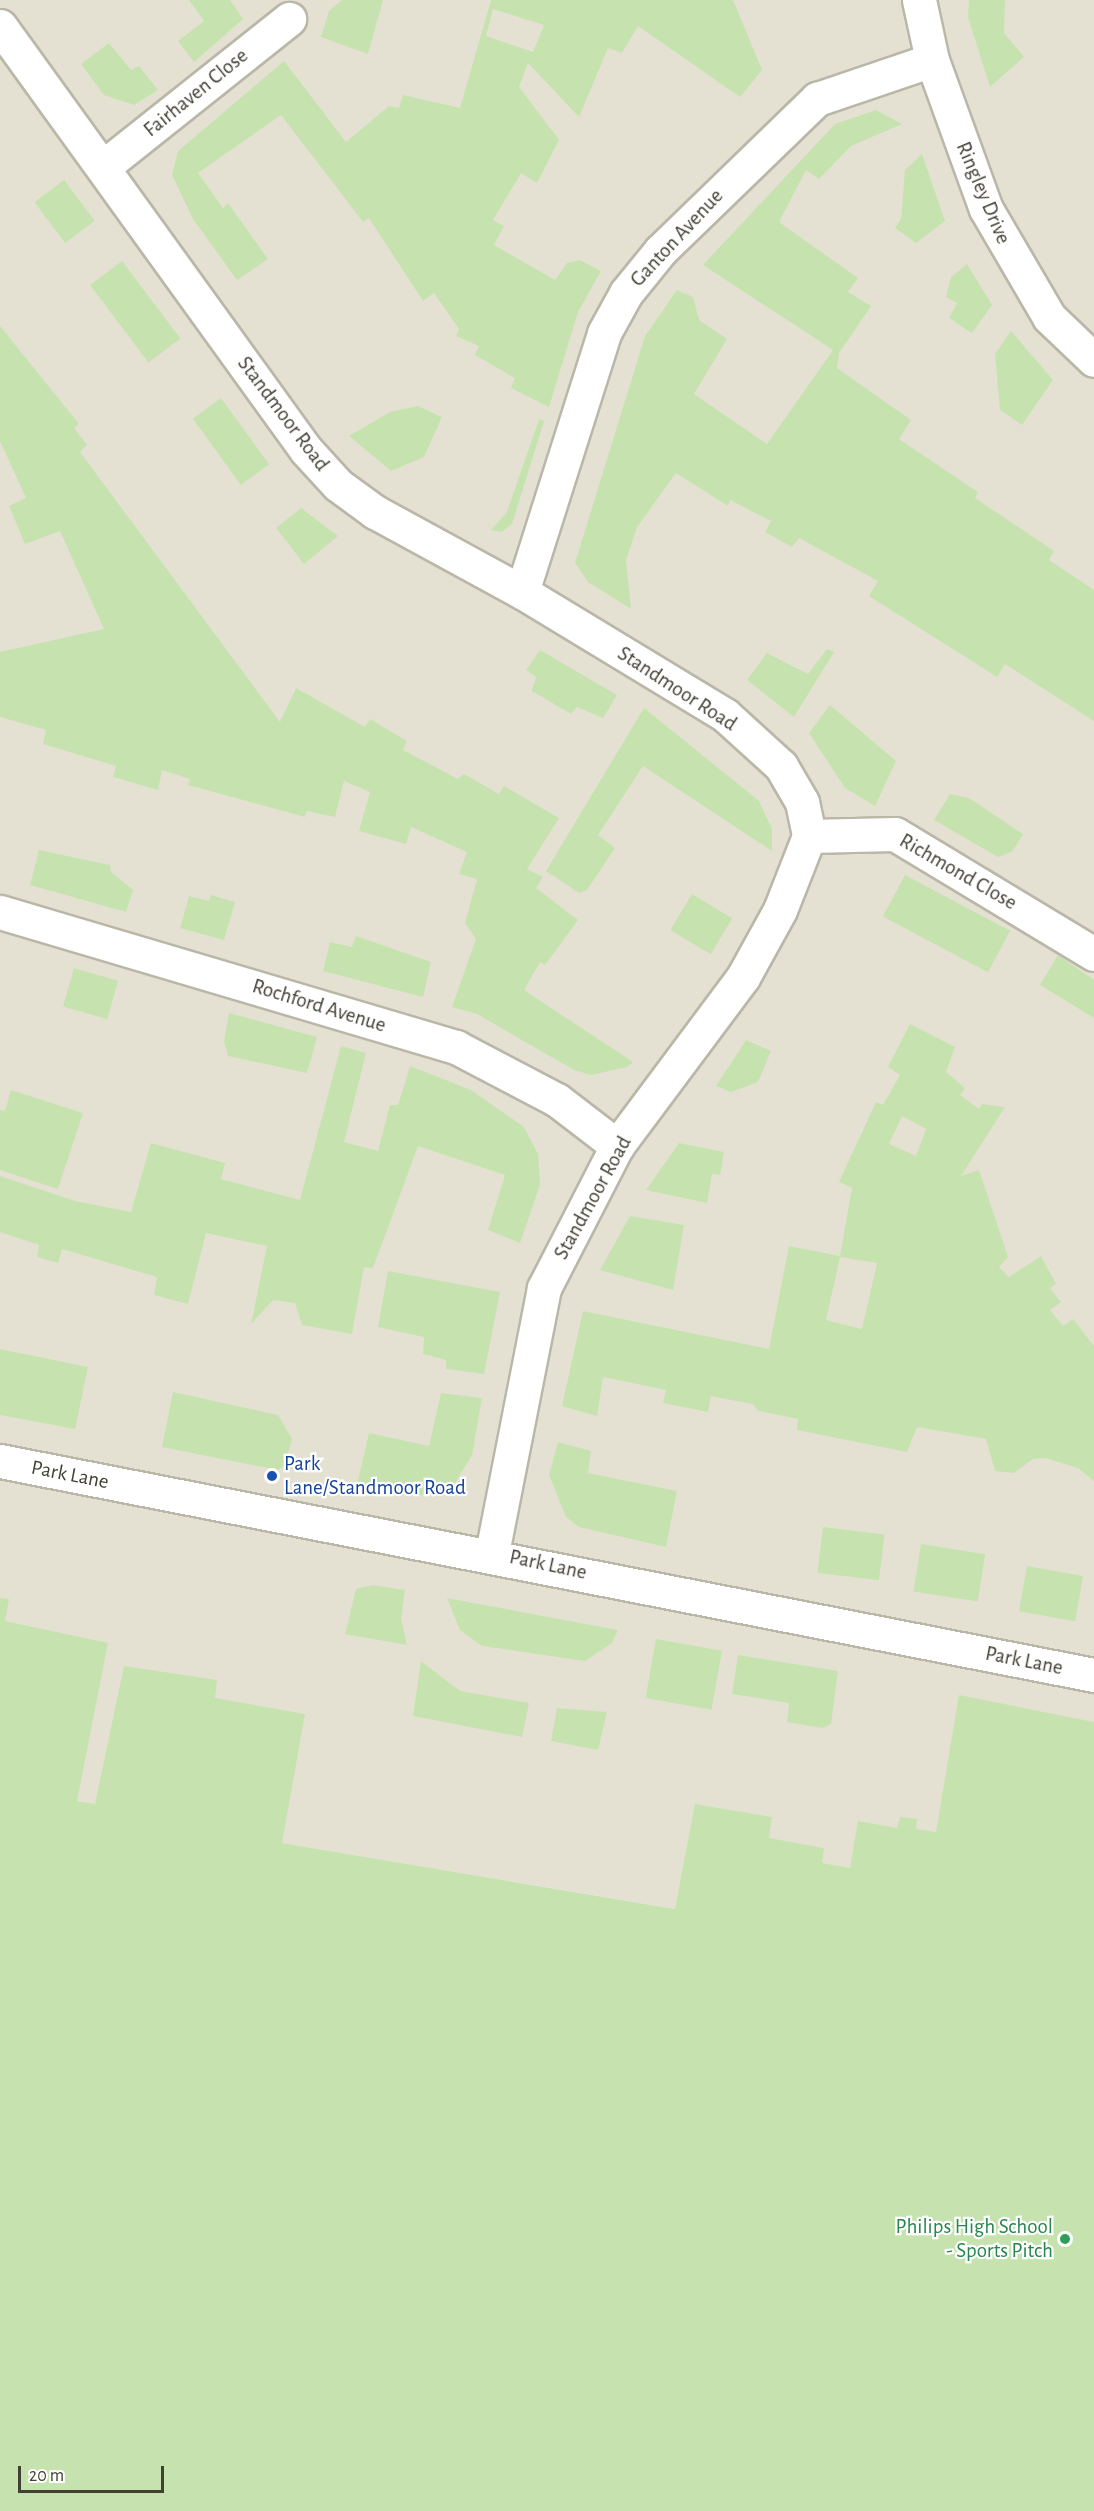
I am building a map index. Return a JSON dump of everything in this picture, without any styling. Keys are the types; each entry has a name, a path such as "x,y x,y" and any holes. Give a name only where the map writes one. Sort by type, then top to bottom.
{"street":[{"name":"Ringley Drive","path":"919,0 932,60 986,209 1017,270 1049,316 1094,360"},
{"name":"Fairhaven Close","path":"103,167 290,19"},
{"name":"Standmoor Road","path":"0,26 306,450 338,484 375,512 522,592 725,715 781,766 802,802 809,836 780,910 743,977 617,1146 544,1288 492,1554"},
{"name":"Ganton Avenue","path":"522,592 604,333 626,292 660,251 816,99 932,60"},
{"name":"Richmond Close","path":"809,836 895,834 1094,954"},
{"name":"Rochford Avenue","path":"0,912 456,1047 557,1100 617,1146"},
{"name":"Park Lane","path":"0,1461 492,1554 1094,1675"}],"shaded area":[{"path":"0,0 1094,0 1094,1948 676,1909 282,1843 0,1785"}],"green space":[{"path":"189,0 230,0 243,19 194,62 178,41 204,21"},
{"path":"342,0 383,0 368,54 321,37 329,11"},
{"path":"491,0 733,0 762,70 740,97 638,26 622,53 608,48 579,117 528,63 519,87 559,140 537,183 521,173 493,220 504,226 494,245 555,280 567,263 580,260 601,271 578,312 549,407 511,388 515,378 475,355 479,346 456,336 459,329 434,293 423,301 369,218 363,222 281,115 198,173 223,208 228,203 268,259 237,280 193,219 172,175 178,151 284,61 346,142 389,106 399,108 403,95 460,108","holes":["493,9 544,25 533,52 486,36"]},
{"path":"969,0 1005,0 1004,33 1024,57 990,87 968,17"},
{"path":"109,43 131,70 139,66 158,90 134,105 104,95 81,64"},
{"path":"876,110 902,124 851,146 819,179 806,170 779,222 858,278 848,292 871,306 839,353 837,368 911,420 899,439 978,492 975,498 1054,551 1049,560 1094,590 1094,721 1005,664 997,677 869,596 878,581 799,538 792,547 765,532 771,521 730,500 728,506 676,473 637,527 626,560 631,609 588,582 575,563 645,336 677,290 693,297 699,320 727,339 694,394 767,444 833,350 703,265 835,124"},
{"path":"922,154 945,221 916,243 895,228 901,219 905,170"},
{"path":"64,180 95,221 65,243 34,202"},
{"path":"122,261 180,338 148,363 90,285"},
{"path":"967,264 992,305 972,333 949,318 957,303 946,297 951,277"},
{"path":"0,326 79,424 74,428 87,445 80,452 280,722 296,688 365,727 370,719 407,741 403,750 458,779 464,774 499,794 504,786 559,818 527,869 543,877 536,888 578,920 545,965 540,962 524,990 633,1062 627,1067 591,1075 574,1070 477,1014 452,1007 476,939 465,923 477,879 459,874 467,852 411,827 406,844 359,831 370,792 344,781 335,817 307,811 305,817 188,785 190,779 162,770 158,790 113,777 116,766 43,744 46,730 0,717 0,652 104,629 60,531 25,544 9,506 26,498 0,441"},
{"path":"1011,331 1053,380 1022,425 1000,410 995,354"},
{"path":"221,398 269,464 241,485 193,419"},
{"path":"418,406 442,417 424,457 391,471 349,436 390,412"},
{"path":"539,419 544,421 512,524 502,532 491,530 507,512"},
{"path":"301,508 338,536 304,564 276,528"},
{"path":"827,649 834,652 794,717 747,680 767,653 808,674"},
{"path":"540,650 617,695 603,718 577,707 571,714 532,691 536,677 526,670"},
{"path":"830,705 896,761 875,806 845,788 809,733"},
{"path":"644,708 759,801 772,829 772,851 643,766 598,835 615,848 587,890 579,893 546,871"},
{"path":"950,794 969,798 1023,834 1012,852 998,857 934,820"},
{"path":"39,850 110,865 111,872 133,890 126,912 30,885"},
{"path":"905,875 1010,931 988,972 883,916"},
{"path":"692,894 732,918 711,954 670,930"},
{"path":"211,895 235,902 224,940 180,928 189,896 209,901"},
{"path":"356,936 431,962 423,997 323,971 330,942 352,947"},
{"path":"1058,955 1094,980 1094,1018 1040,985"},
{"path":"74,968 118,981 107,1019 63,1006"},
{"path":"229,1013 317,1037 307,1073 228,1056 224,1041"},
{"path":"910,1024 955,1047 946,1072 965,1088 960,1095 979,1109 982,1104 1005,1107 961,1176 979,1170 1008,1257 999,1267 1009,1277 1041,1256 1056,1284 1050,1288 1061,1302 1050,1310 1063,1326 1073,1319 1094,1346 1094,1481 1078,1468 1045,1458 1033,1459 1014,1473 995,1471 986,1439 917,1427 907,1452 797,1430 798,1419 759,1411 752,1404 711,1396 708,1412 663,1403 666,1390 603,1377 597,1416 562,1406 583,1311 769,1349 789,1246 840,1256 852,1188 839,1182 876,1102 883,1105 900,1075 888,1067","holes":["902,1116 926,1129 916,1156 889,1144","840,1257 877,1263 862,1329 826,1320"]},
{"path":"746,1040 771,1051 758,1082 731,1092 716,1086"},
{"path":"341,1046 366,1053 344,1142 378,1151 390,1105 398,1105 410,1066 471,1090 524,1127 538,1154 540,1185 520,1243 488,1230 505,1175 418,1146 373,1268 364,1267 352,1334 302,1325 295,1303 273,1300 251,1324 267,1246 206,1233 188,1304 154,1295 157,1277 62,1249 58,1263 37,1257 39,1245 0,1232 0,1176 75,1201 131,1212 151,1143 225,1163 221,1179 300,1200"},
{"path":"11,1090 83,1113 58,1189 0,1170 0,1110 5,1111"},
{"path":"679,1143 724,1152 720,1175 712,1174 707,1203 646,1190"},
{"path":"630,1216 684,1225 673,1290 600,1270"},
{"path":"388,1271 500,1292 484,1374 446,1369 446,1360 423,1354 424,1337 378,1327"},
{"path":"0,1349 88,1367 75,1429 0,1415"},
{"path":"173,1392 278,1415 292,1439 285,1465 278,1470 162,1447"},
{"path":"441,1393 482,1398 472,1455 453,1486 419,1496 357,1485 369,1433 429,1446"},
{"path":"558,1442 591,1451 588,1473 677,1491 666,1547 579,1527 566,1517 549,1475"},
{"path":"823,1527 885,1535 879,1580 817,1573"},
{"path":"921,1544 985,1554 978,1602 913,1591"},
{"path":"1027,1566 1083,1576 1075,1621 1019,1611"},
{"path":"373,1585 405,1590 401,1619 407,1645 345,1634 356,1589"},
{"path":"0,1598 9,1599 5,1621 108,1643 77,1801 95,1804 124,1666 217,1680 215,1698 305,1714 282,1843 675,1909 695,1804 772,1817 769,1838 824,1848 822,1863 850,1868 858,1821 897,1828 900,1817 917,1819 916,1829 936,1832 959,1695 1094,1722 1094,2511 0,2511"},
{"path":"447,1598 618,1630 612,1643 585,1661 482,1646 460,1630"},
{"path":"656,1639 722,1651 712,1710 646,1698"},
{"path":"738,1655 838,1671 831,1724 822,1728 787,1722 789,1703 732,1694"},
{"path":"421,1661 460,1691 529,1703 522,1737 413,1716"},
{"path":"557,1708 607,1712 598,1750 551,1741"}],"place":[{"name":"Park Lane/Standmoor Road","path":"272,1476"},
{"name":"Philips High School - Sports Pitch","path":"1065,2239"}]}
